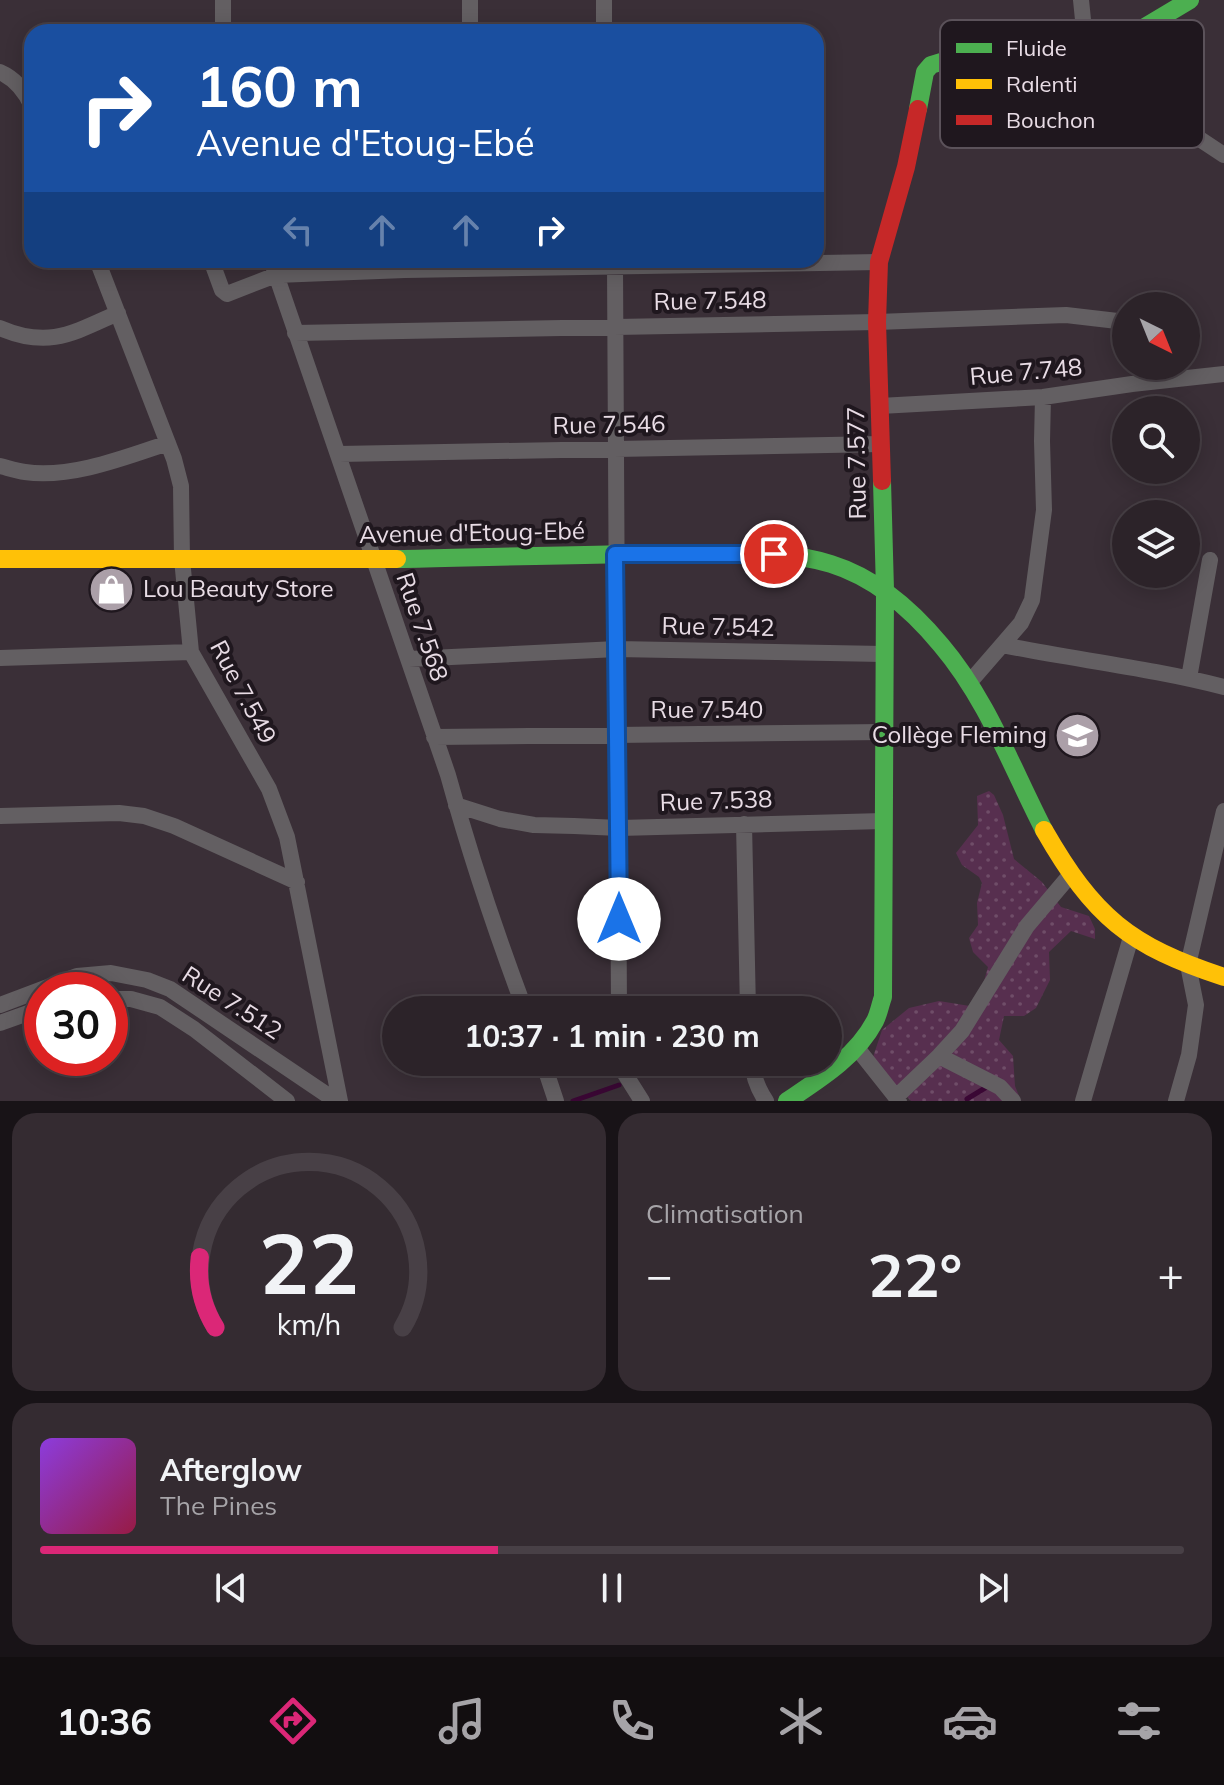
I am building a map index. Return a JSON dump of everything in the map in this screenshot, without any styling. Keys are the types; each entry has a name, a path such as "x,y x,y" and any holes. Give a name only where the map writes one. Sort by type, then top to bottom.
{"main road":[{"name":"Rue 7.577","path":"1155,20 1190,0"},
{"name":"Rue 7.577","path":"787,1101 857,1048 875,1021 883,997 885,590 877,322 879,262 906,167 925,72 931,65 940,62"},
{"name":"Avenue d'Etoug-Ebé","path":"0,559 373,559 615,554 798,555 824,560 854,571 885,590 946,648 969,683 1038,819 1084,893 1104,915 1131,937 1188,965 1224,977"}],"street":[{"path":"223,0 223,24"},
{"path":"470,0 470,24"},
{"path":"604,0 604,23"},
{"path":"1081,0 1085,20"},
{"path":"0,72 10,76 24,90"},
{"path":"1204,142 1224,155"},
{"path":"824,263 879,262"},
{"name":"Rue 7.549","path":"100,268 168,443 181,486 182,559 191,652 269,789 287,837 338,1101"},
{"path":"214,268 222,290 227,294 274,268 545,268"},
{"name":"Rue 7.568","path":"274,268 409,659 473,862 520,996"},
{"path":"615,268 619,996"},
{"path":"0,328 17,336 40,339 65,336 118,313"},
{"name":"Rue 7.548","path":"295,333 877,322 1066,315 1112,320"},
{"name":"Rue 7.748","path":"1200,374 1224,374"},
{"name":"Rue 7.748","path":"880,406 1043,397 1127,380"},
{"path":"969,683 1021,623 1032,600 1044,510 1043,397"},
{"path":"0,466 27,473 59,472 97,466 168,443"},
{"name":"Rue 7.546","path":"339,454 881,444"},
{"path":"1189,678 1210,560"},
{"path":"1002,645 1224,687"},
{"name":"Rue 7.542","path":"409,659 617,649 883,654"},
{"path":"0,658 191,652"},
{"name":"Rue 7.540","path":"434,737 884,732"},
{"name":"Rue 7.538","path":"456,805 500,819 534,825 619,828 883,821"},
{"path":"1176,1101 1189,1055 1196,1005 1188,965 1224,811"},
{"path":"0,816 119,813 144,816 174,826 297,882"},
{"path":"744,824 748,996"},
{"path":"857,1048 897,1099 962,1031 1027,926 1071,874"},
{"path":"1083,1101 1131,937"},
{"name":"Rue 7.512","path":"0,1005 77,976 111,973 147,980 170,989 338,1101"},
{"name":"Rue 7.512","path":"128,999 160,1007 194,1029 287,1101"},
{"path":"0,1023 24,1014"},
{"path":"939,1056 1000,1087 1013,1101"},
{"path":"548,1076 556,1101"},
{"path":"626,1076 642,1101"},
{"path":"755,1076 766,1101"}],"shaded area":[{"path":"989,791 1003,815 1014,859 1042,882 1061,907 1089,916 1095,929 1095,939 1071,931 1049,952 1050,980 1036,1008 1024,1016 1004,1016 999,1040 1013,1056 1015,1086 1021,1101 911,1101 872,1060 882,1030 909,1008 939,1001 982,1008 988,967 973,952 969,938 978,925 977,903 982,883 979,877 962,865 956,853 978,825 977,796"}],"waterway":[{"path":"573,1101 619,1085"},
{"path":"967,1099 990,1085"}],"traffic: fast":[{"path":"1157,20 1190,0"},
{"path":"918,109 925,72 931,65 940,62"},
{"path":"787,1101 858,1046 875,1021 883,997 885,590 882,481"},
{"path":"397,559 757,553 813,559 847,570 878,587 905,608 930,632 957,666 998,734 1044,830"}],"traffic: slow":[{"path":"0,559 397,559"},
{"path":"1044,830 1080,885 1117,924 1163,953 1224,977"}],"traffic: jam":[{"path":"882,481 877,322 879,262 906,167 918,109"}],"place":[{"name":"Lou Beauty Store","path":"112,589"},
{"name":"Collège Fleming","path":"1078,735"}],"route":[{"path":"619,919 615,554 774,554"}]}
